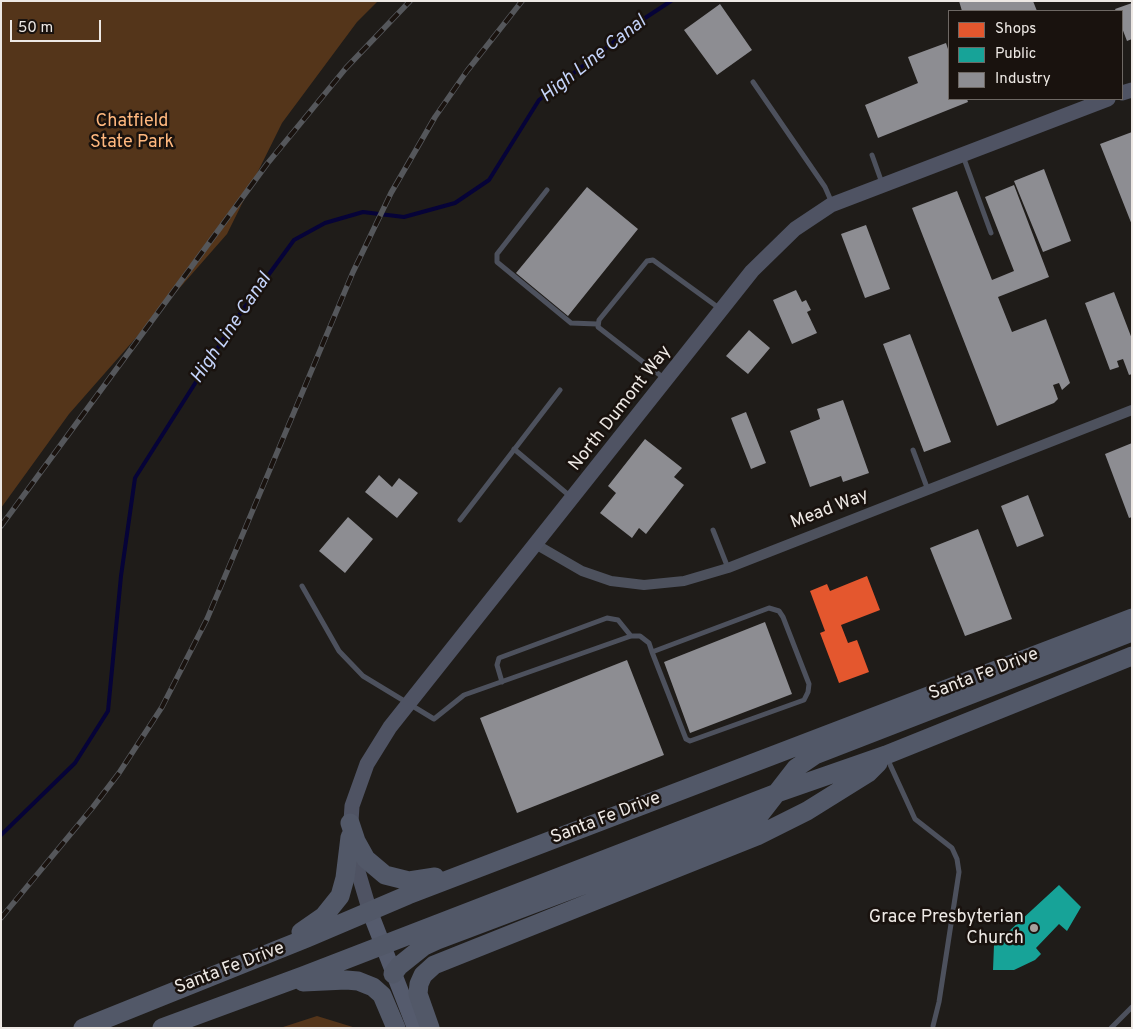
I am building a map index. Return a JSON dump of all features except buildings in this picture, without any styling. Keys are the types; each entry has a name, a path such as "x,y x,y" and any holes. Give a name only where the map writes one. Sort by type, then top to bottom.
{"highway":[{"name":"Santa Fe Drive","path":"83,1028 466,873 1132,618"},
{"path":"393,974 399,966 424,946 437,940 750,822 758,817 796,768 816,755 1132,632"},
{"name":"Santa Fe Drive","path":"162,1028 382,946 774,794 886,755 1132,656"},
{"path":"430,1028 418,994 419,984 423,975 434,965 757,836 790,820 868,774 886,755"},
{"path":"350,830 366,859 384,875 409,880 466,873"},
{"path":"262,956 314,924 333,907 340,896 345,878 350,830"},
{"path":"279,984 331,980 358,981 373,987 382,995 396,1028"}],"main road":[{"path":"370,912 415,1028"}],"street":[{"name":"North Dumont Way","path":"370,912 354,858 350,830 357,787 390,727 537,545 752,271 788,236 833,204 1105,100"},
{"name":"Mead Way","path":"537,545 598,578 629,584 666,584 728,568 1132,410"}],"lane":[{"path":"753,82 825,188 833,204"},
{"path":"963,154 991,233"},
{"path":"872,155 883,185"},
{"path":"547,190 497,254 497,262 571,323 597,324"},
{"path":"597,324 647,261 653,260 722,310"},
{"path":"597,324 598,327 666,381"},
{"path":"460,520 560,390"},
{"path":"514,449 573,499"},
{"path":"913,450 928,490"},
{"path":"713,530 728,568"},
{"path":"302,586 339,651 363,676 434,719 464,695 631,636 640,636 648,644 686,739 690,741 804,700 808,692 809,684 779,610 770,608 652,652"},
{"path":"502,682 497,665 499,658 607,618 618,620 631,636"},
{"path":"886,755 915,820 952,848 958,858 960,872 940,1002 933,1026"},
{"path":"1111,1028 1132,1006"}],"green space":[{"name":"Chatfield State Park","path":"1,1 378,1 357,22 282,123 227,234 69,414 1,508"},
{"path":"317,1016 356,1028 280,1028"}],"waterway":[{"name":"High Line Canal","path":"1,835 75,763 108,711 121,576 135,478 234,322 294,240 325,223 363,212 404,217 455,203 489,180 539,100 642,20 671,1"}],"railway":[{"path":"1,526 267,164 346,68 410,1"},
{"path":"1,918 119,773 162,707 207,619 353,272 391,193 435,117 467,71 522,1"}],"place":[{"name":"Grace Presbyterian Church","path":"1034,928"}]}
